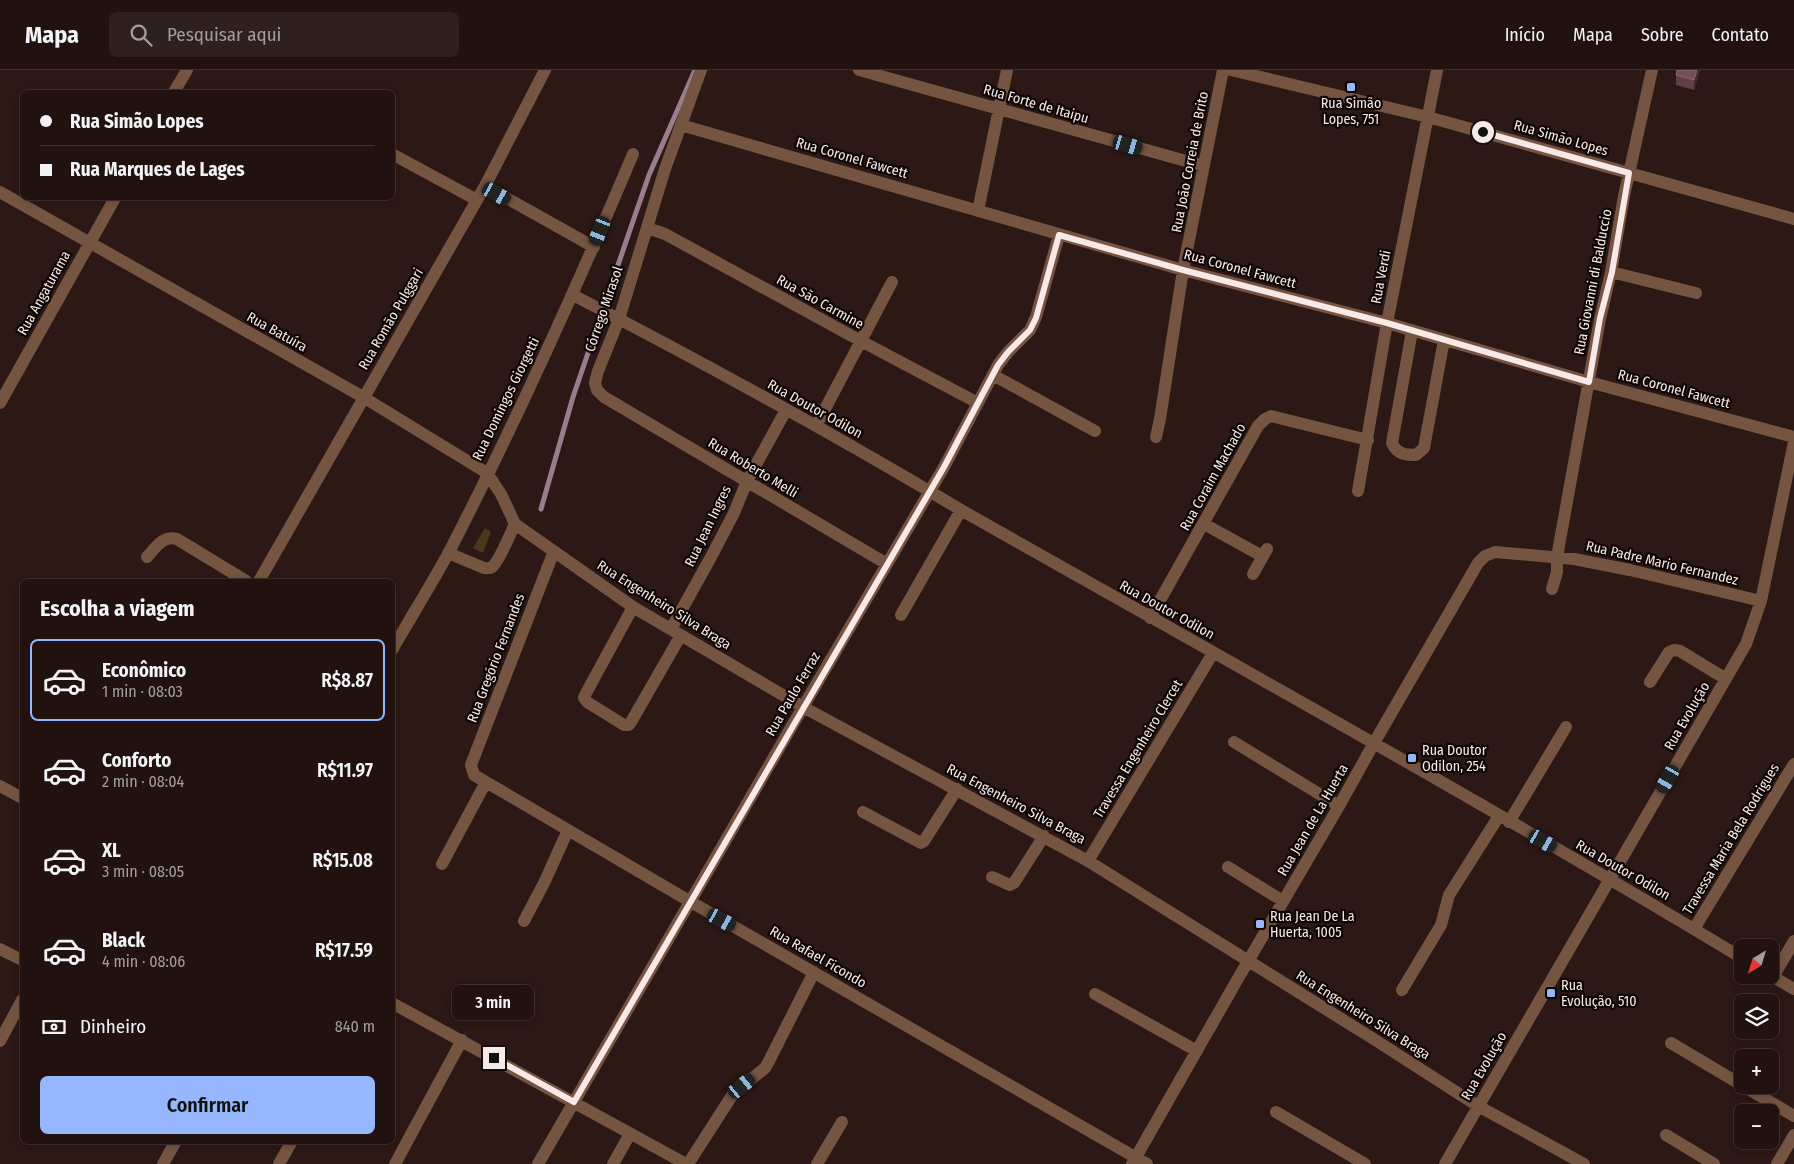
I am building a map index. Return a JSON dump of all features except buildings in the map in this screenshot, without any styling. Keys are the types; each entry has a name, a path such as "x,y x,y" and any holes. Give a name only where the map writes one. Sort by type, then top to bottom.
{"street":[{"path":"175,90 187,70"},
{"name":"Rua Romão Pulggari","path":"260,579 485,186 545,70"},
{"name":"Córrego Mirasol","path":"604,397 597,390 595,383 598,371 701,70"},
{"name":"Rua Forte de Itaipu","path":"859,70 1204,166"},
{"path":"978,211 1007,70"},
{"name":"Rua João Correia de Brito","path":"1156,437 1183,270 1224,70"},
{"name":"Rua Simão Lopes","path":"1231,70 1428,117 1794,219"},
{"name":"Rua Verdi","path":"1358,491 1387,323 1437,70"},
{"name":"Rua Giovanni di Balduccio","path":"1552,589 1557,572 1556,557 1600,318 1612,272 1629,173 1652,70"},
{"name":"Rua Coronel Fawcett","path":"681,125 1183,270 1387,323 1589,382 1794,437"},
{"name":"Rua Domingos Giorgetti","path":"395,645 448,553 573,295 632,154"},
{"path":"395,156 476,200"},
{"path":"485,186 594,247"},
{"name":"Rua Batuíra","path":"0,192 363,397 487,473 501,494 515,524"},
{"name":"Rua Angaturama","path":"0,403 114,200"},
{"name":"Rua São Carmine","path":"647,228 665,234 978,403"},
{"name":"Rua Paulo Ferraz","path":"538,1164 930,491 993,375 1008,352 1030,330 1036,318 1059,235"},
{"path":"1612,272 1696,293"},
{"path":"816,426 892,282"},
{"name":"Rua Doutor Odilon","path":"573,295 816,426 1150,618 1374,743 1610,879 1734,953"},
{"path":"1412,331 1392,443 1396,450 1405,455 1416,455 1424,448 1444,340"},
{"path":"993,375 1095,431"},
{"name":"Rua Roberto Melli","path":"604,397 887,564"},
{"name":"Rua Jean Ingres","path":"633,607 584,694 587,702 624,726 629,725 631,722 734,513 747,481 786,410"},
{"name":"Rua Coraim Machado","path":"1150,618 1258,426 1265,418 1271,416 1368,440"},
{"name":"Rua Evolução","path":"1445,1164 1746,644 1761,600 1794,442"},
{"path":"901,616 961,510"},
{"path":"448,553 484,568 493,567 515,524"},
{"name":"Rua Engenheiro Silva Braga","path":"515,524 633,607 803,707 1088,861 1478,1106 1584,1164"},
{"path":"1204,524 1264,553 1253,574"},
{"path":"147,557 165,538 170,537 177,539 243,579"},
{"name":"Rua Gregório Fernandes","path":"474,775 471,765 554,551"},
{"name":"Rua Jean de La Huerta","path":"1134,1161 1478,563 1485,556 1495,552 1556,557"},
{"name":"Rua Padre Mario Fernandez","path":"1556,557 1630,570 1761,600"},
{"path":"1650,682 1669,652 1674,650 1680,651 1726,679"},
{"name":"Travessa Engenheiro Clercet","path":"1088,861 1213,653"},
{"path":"1402,990 1442,925 1449,895 1504,819 1566,727"},
{"path":"1234,742 1339,806"},
{"name":"Travessa Maria Bela Rodrigues","path":"1694,929 1794,764"},
{"name":"Rua Rafael Ficondo","path":"474,775 814,972 1134,1161 1148,1164"},
{"path":"442,864 486,782"},
{"path":"0,786 20,797"},
{"path":"863,812 920,842 924,841 957,789"},
{"path":"524,921 568,830"},
{"path":"992,877 1010,885 1014,882 1044,836"},
{"path":"1228,867 1284,901"},
{"path":"1779,964 1794,942"},
{"path":"0,948 20,959"},
{"path":"395,1005 687,1164 733,1094 769,1062 814,972"},
{"path":"1779,981 1794,989"},
{"path":"1095,994 1197,1051"},
{"path":"0,1040 20,1004"},
{"path":"395,1164 462,1040"},
{"path":"1671,1044 1794,1116"},
{"path":"1276,1112 1365,1164"},
{"path":"817,1164 842,1122"},
{"path":"613,1164 630,1134"},
{"path":"1666,1135 1714,1164"},
{"path":"1777,1164 1794,1135"},
{"path":"163,1164 174,1144"},
{"path":"279,1164 290,1144"}],"shaded area":[{"path":"485,528 491,532 483,553 473,548"}],"waterway":[{"path":"541,509 573,397 649,175 695,70"}],"place":[{"name":"Rua Simão Lopes, 751","path":"1351,87"},
{"name":"Rua Doutor Odilon, 254","path":"1412,758"},
{"name":"Rua Jean De La Huerta, 1005","path":"1260,924"},
{"name":"Rua Evolução, 510","path":"1551,993"}],"route":[{"path":"494,1058 574,1102 944,467 998,365 1030,330 1036,318 1059,235 1183,270 1387,323 1589,382 1600,318 1612,272 1629,173 1483,132"}]}
